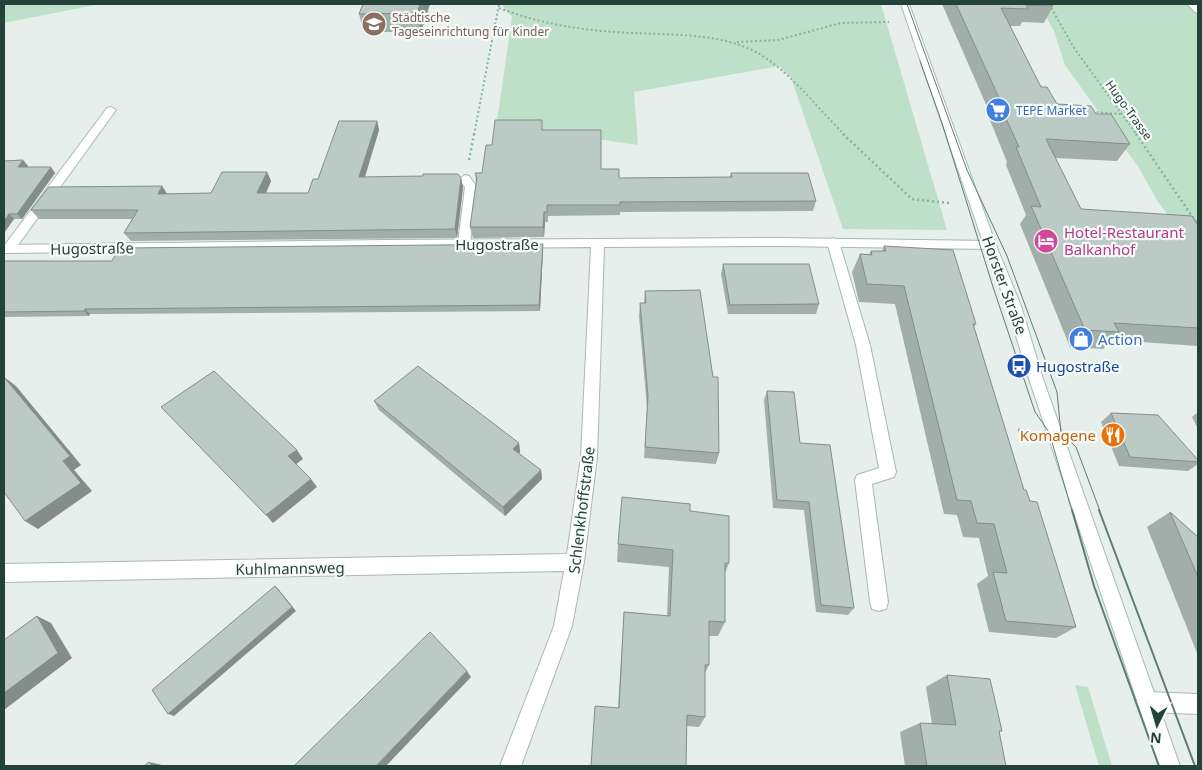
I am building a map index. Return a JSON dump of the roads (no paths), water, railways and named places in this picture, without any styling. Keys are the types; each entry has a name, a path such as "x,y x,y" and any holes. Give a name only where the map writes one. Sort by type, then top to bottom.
{"street":[{"name":"Horster Straße","path":"905,4 990,245 1014,306 1036,380 1061,447 1170,766"},
{"path":"1191,4 1198,10"},
{"path":"6,249 111,110"},
{"path":"464,244 471,187 465,179"},
{"name":"Hugostraße","path":"6,249 833,242 990,245"},
{"path":"833,242 863,345 888,472 863,480 879,602"},
{"name":"Schlenkhoffstraße","path":"511,766 563,626 575,562 589,457 598,244"},
{"name":"Kuhlmannsweg","path":"4,573 575,562"},
{"path":"1147,702 1198,704"}],"tram line":[{"path":"907,4 967,170 1007,256 1057,392 1061,433 1076,447 1100,511"},
{"path":"920,61 942,123 993,287 1035,412 1049,432 1072,511"},
{"path":"1072,510 1094,586 1159,766"},
{"path":"1099,510 1195,766"}],"place":[{"name":"Städtische Tageseinrichtung für Kinder","path":"374,24"},
{"name":"TEPE Market","path":"998,110"},
{"name":"Hotel-Restaurant Balkanhof","path":"1046,241"},
{"name":"Action","path":"1081,339"},
{"name":"Hugostraße","path":"1019,366"},
{"name":"Komagene","path":"1113,435"}]}
